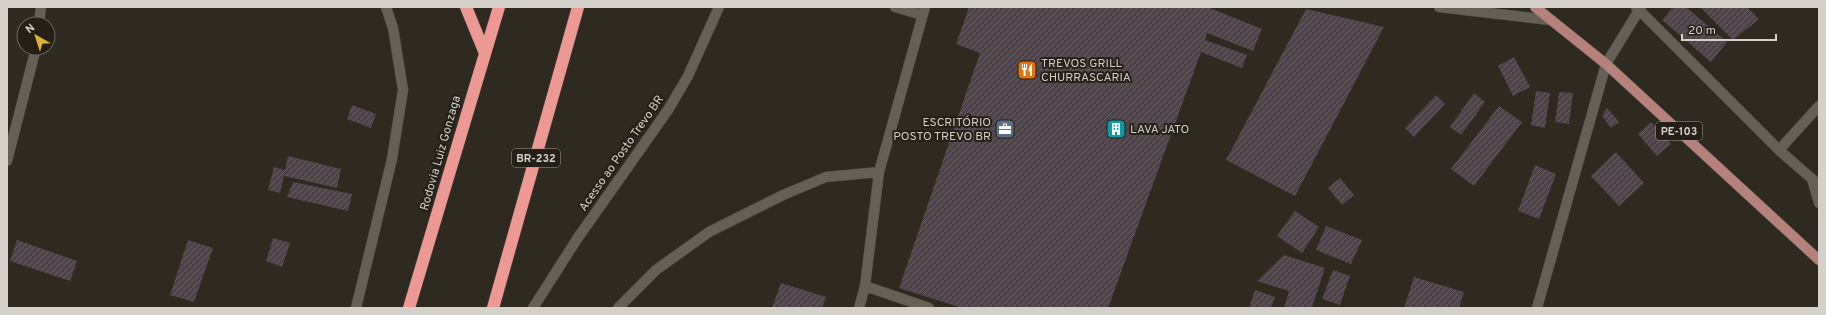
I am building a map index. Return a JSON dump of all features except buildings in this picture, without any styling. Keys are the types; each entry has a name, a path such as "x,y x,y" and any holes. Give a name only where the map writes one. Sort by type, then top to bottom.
{"highway":[{"path":"466,7 484,52"},
{"name":"Rodovia Luiz Gonzaga","path":"409,308 484,52 499,7"},
{"name":"BR-232","path":"493,308 578,7"}],"main road":[{"name":"PE-103","path":"1535,7 1606,64 1819,260"}],"street":[{"path":"356,308 392,159 403,90 393,28 386,7"},
{"name":"Acesso ao Posto Trevo BR","path":"533,308 577,239 668,110 688,76 719,7"},
{"path":"859,308 865,286 879,172 924,11 895,7"},
{"path":"1439,7 1550,20"},
{"path":"1537,308 1606,64 1638,8 1779,150 1816,182 1819,203"},
{"path":"7,162 34,56"},
{"path":"1779,150 1819,106"},
{"path":"618,308 656,270 716,229 783,195 826,177 879,172"},
{"path":"865,286 929,308"}],"place":[{"name":"TREVOS GRILL CHURRASCARIA","path":"1027,70"},
{"name":"ESCRITÓRIO POSTO TREVO BR","path":"1005,129"},
{"name":"LAVA JATO","path":"1116,129"}]}
